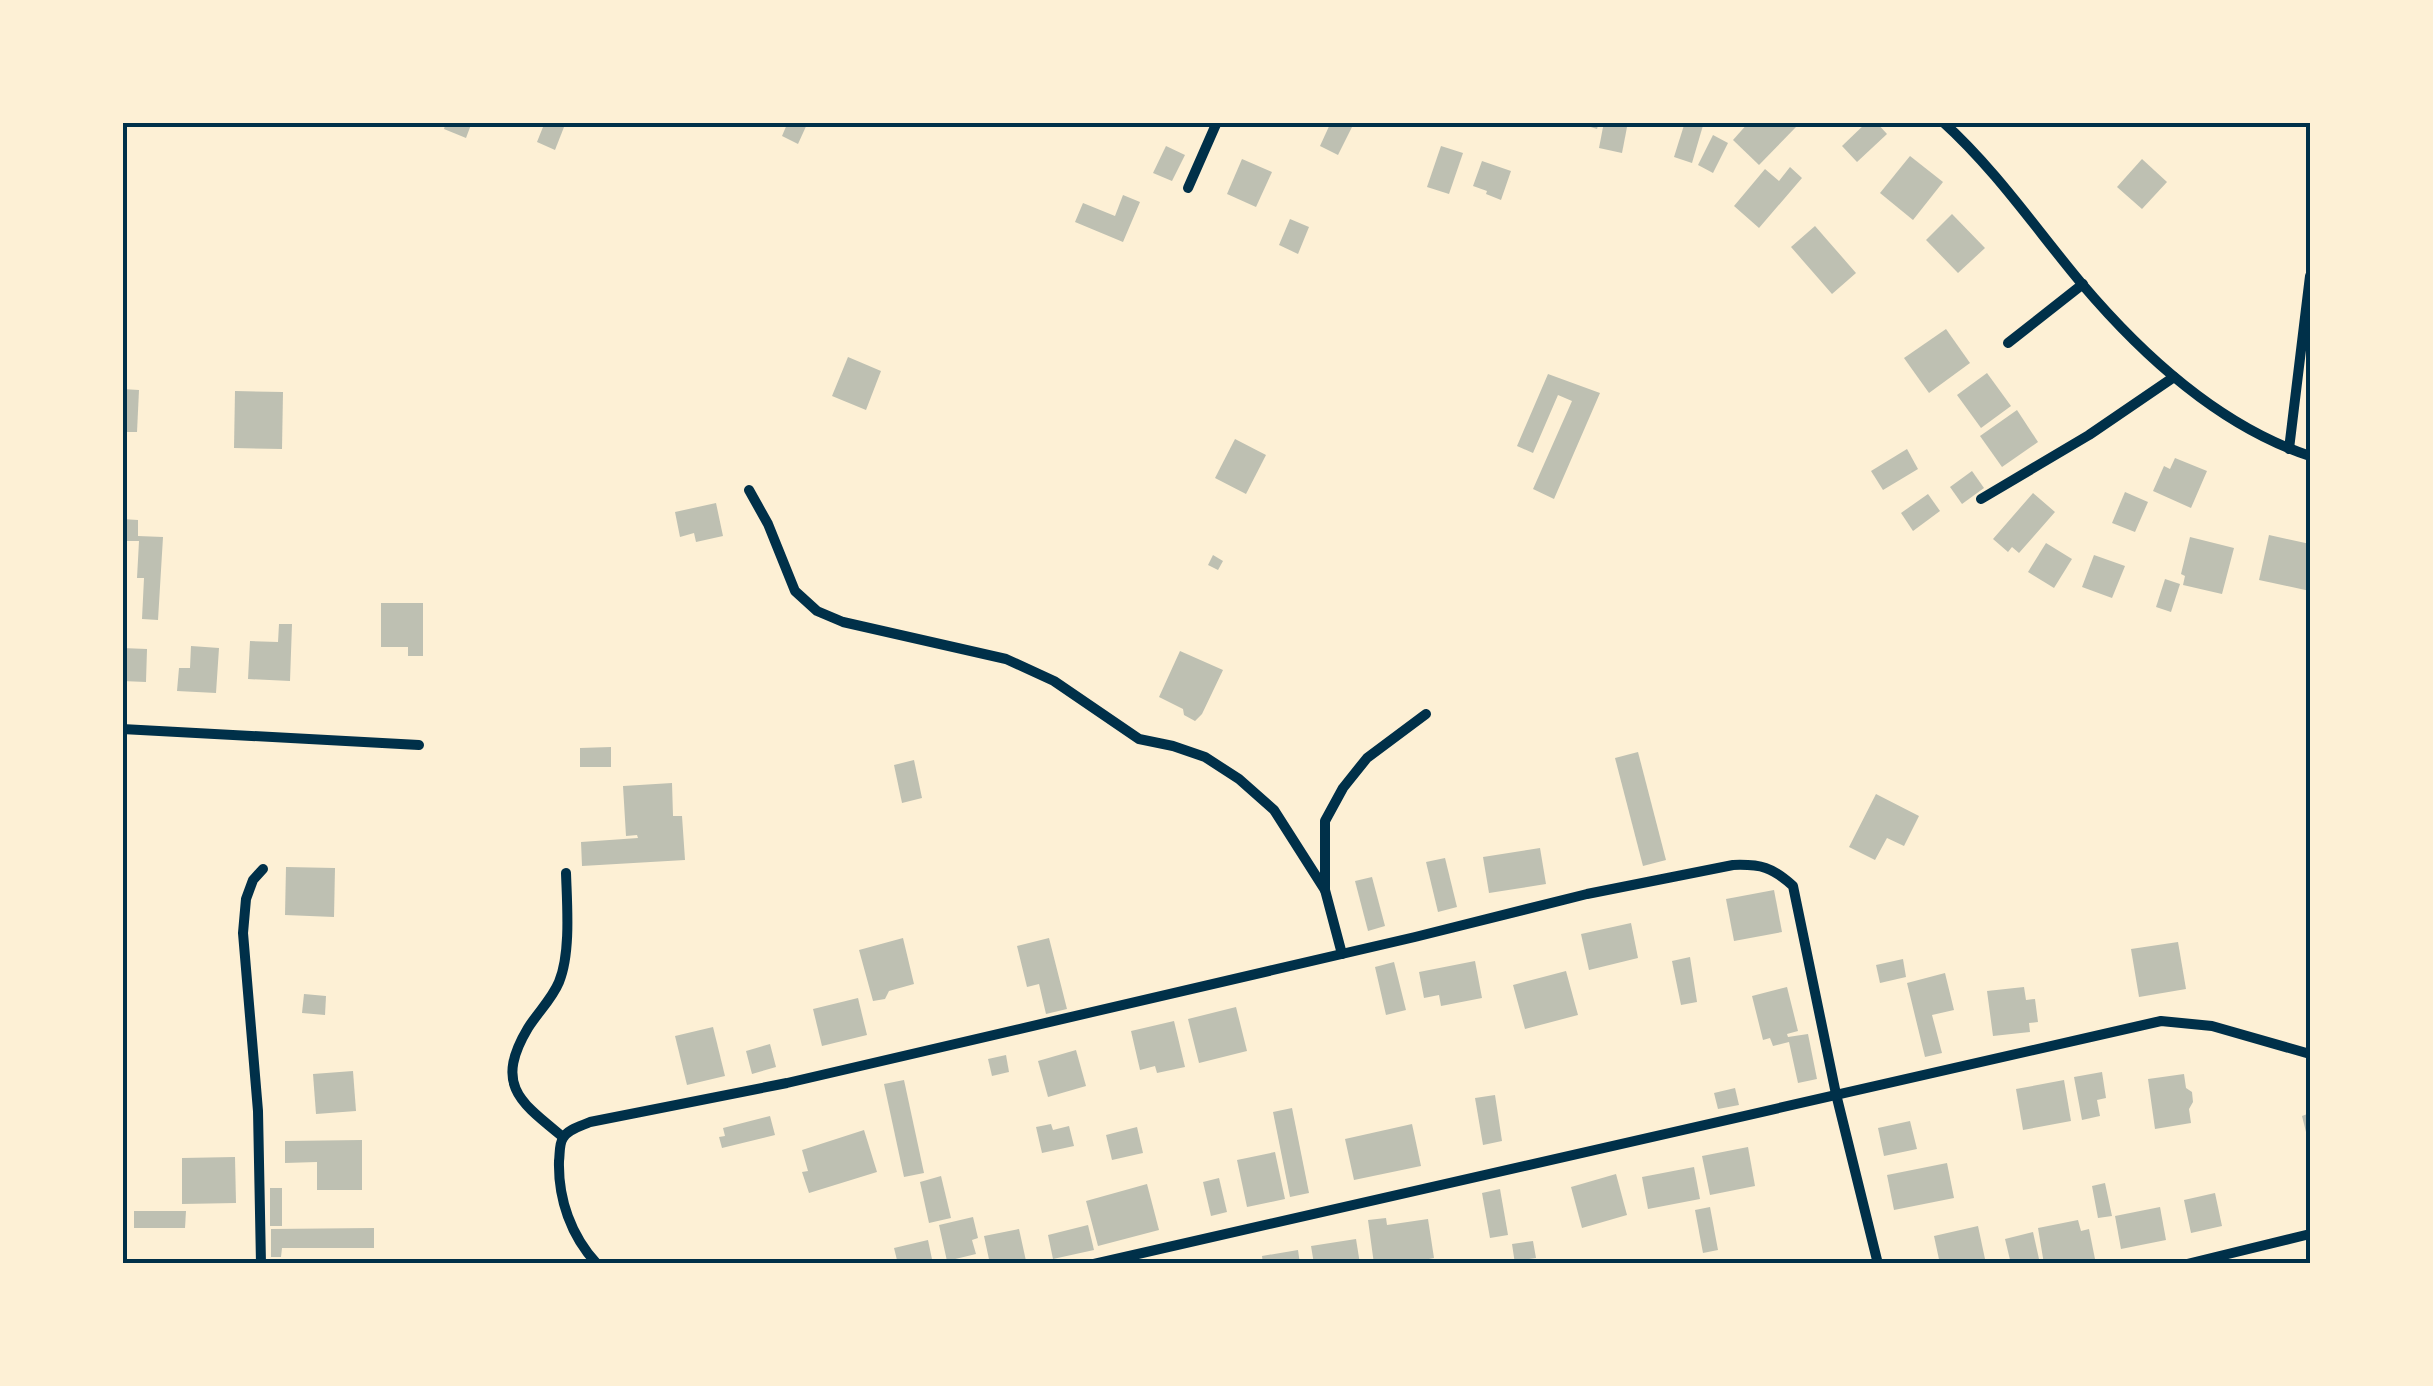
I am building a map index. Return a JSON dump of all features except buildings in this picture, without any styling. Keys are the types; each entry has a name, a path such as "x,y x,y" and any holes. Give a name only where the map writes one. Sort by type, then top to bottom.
{"street":[{"path":"1188,188 1216,122"},
{"path":"1943,122 1974,151 2126,333 2174,377 2219,410 2288,449 2310,456"},
{"path":"2288,449 2310,276"},
{"path":"2008,343 2082,284"},
{"path":"1981,499 2089,435 2174,377"},
{"path":"749,490 768,524 795,591 817,611 843,622 1006,659 1054,681 1139,739 1205,758 1239,779 1274,810 1325,890"},
{"path":"1342,954 1325,890 1325,820 1343,788 1367,758 1426,714"},
{"path":"122,729 419,745"},
{"path":"597,1264 568,1220 561,1194 563,1137 590,1122 787,1083 1587,894 1734,865 1758,864 1779,873 1792,886 1836,1094 1878,1264"},
{"path":"261,1264 258,1111 243,932 246,898 253,880 263,869"},
{"path":"563,1137 532,1113 519,1095 512,1080 512,1064 528,1028 560,981 564,965 566,872"},
{"path":"1094,1264 2161,1021 2212,1026 2310,1054"},
{"path":"2187,1264 2310,1234"}]}
